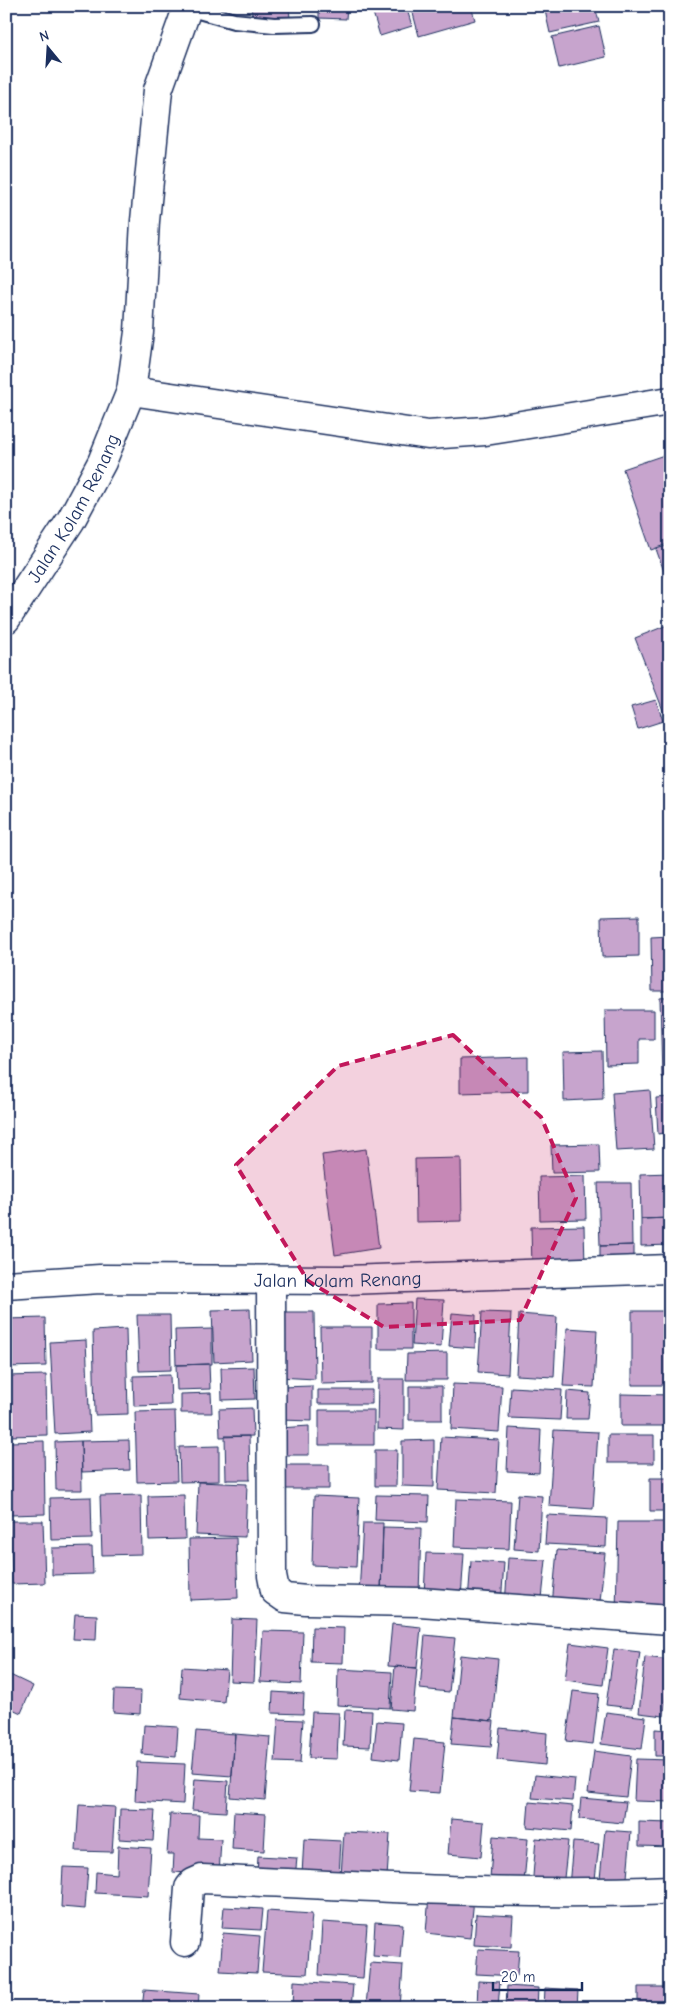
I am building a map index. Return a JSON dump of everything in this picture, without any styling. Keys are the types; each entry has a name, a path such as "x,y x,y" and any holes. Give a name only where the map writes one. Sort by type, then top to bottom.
{"street":[{"name":"Jalan Kolam Renang","path":"6,619 72,520 102,462 131,391 139,332 145,220 158,90 188,7"},
{"path":"131,391 428,435 485,431 670,401"},
{"name":"Jalan Kolam Renang","path":"6,1285 100,1280 346,1280 670,1269"},
{"path":"271,1279 272,1576 275,1591 285,1598 306,1600 420,1602 670,1620"},
{"path":"185,1942 189,1888 193,1883 202,1880 473,1892 589,1893 670,1890"}],"lane":[{"path":"188,7 234,21 274,25 314,24"}],"highlighted area":[{"path":"453,1035 541,1117 576,1198 520,1320 384,1327 308,1281 236,1165 338,1066"}],"building":[{"path":"251,6 289,6 290,19 253,22"},
{"path":"319,6 347,6 346,19 319,18"},
{"path":"371,6 406,6 412,26 380,36"},
{"path":"411,6 471,6 475,20 419,36"},
{"path":"544,6 595,6 599,22 550,33"},
{"path":"599,26 606,57 559,68 552,37"},
{"path":"670,453 670,543 651,550 623,469"},
{"path":"670,545 670,588 656,549"},
{"path":"670,624 670,717 666,718 635,638"},
{"path":"656,700 663,721 638,729 631,707"},
{"path":"639,916 639,956 602,957 601,917"},
{"path":"670,936 670,991 652,991 651,937"},
{"path":"670,997 670,1077 662,1077 660,998"},
{"path":"605,1010 654,1010 654,1039 639,1039 639,1064 606,1065"},
{"path":"602,1051 603,1099 564,1101 563,1052"},
{"path":"528,1057 528,1091 460,1093 460,1059"},
{"path":"650,1090 654,1149 616,1151 612,1093"},
{"path":"670,1097 670,1166 666,1166 664,1133 658,1134 656,1098"},
{"path":"599,1144 600,1172 552,1173 551,1145"},
{"path":"366,1149 379,1248 335,1255 322,1155"},
{"path":"461,1158 462,1221 416,1222 415,1159"},
{"path":"670,1173 670,1218 641,1219 640,1174"},
{"path":"585,1176 586,1219 540,1220 539,1177"},
{"path":"598,1183 631,1183 632,1245 600,1246"},
{"path":"670,1218 670,1245 641,1246 641,1219"},
{"path":"584,1226 585,1267 532,1268 531,1227"},
{"path":"634,1245 634,1265 600,1265 600,1246"},
{"path":"415,1299 444,1300 441,1347 412,1345"},
{"path":"411,1303 411,1349 378,1349 378,1304"},
{"path":"250,1309 252,1360 214,1362 212,1310"},
{"path":"632,1311 666,1311 665,1385 632,1385"},
{"path":"281,1312 314,1312 315,1379 278,1377"},
{"path":"482,1312 511,1313 508,1374 478,1372"},
{"path":"452,1313 476,1315 475,1348 449,1346"},
{"path":"519,1314 557,1317 554,1377 516,1375"},
{"path":"137,1315 170,1315 171,1370 139,1371"},
{"path":"45,1318 46,1366 6,1367 6,1319"},
{"path":"320,1327 372,1327 372,1383 321,1384"},
{"path":"567,1328 597,1330 594,1387 563,1386"},
{"path":"126,1329 128,1414 95,1415 93,1331"},
{"path":"212,1329 212,1364 176,1365 175,1330"},
{"path":"86,1340 90,1432 55,1434 50,1342"},
{"path":"447,1353 447,1380 406,1380 407,1354"},
{"path":"209,1364 210,1389 177,1390 176,1365"},
{"path":"254,1367 255,1399 222,1400 221,1368"},
{"path":"46,1375 47,1435 9,1436 7,1376"},
{"path":"170,1375 171,1405 134,1406 133,1376"},
{"path":"378,1379 404,1379 404,1430 377,1429"},
{"path":"453,1384 502,1386 499,1432 451,1429"},
{"path":"312,1386 312,1421 280,1420 281,1387"},
{"path":"409,1386 442,1386 442,1420 409,1420"},
{"path":"511,1387 562,1390 560,1420 509,1418"},
{"path":"318,1390 372,1390 372,1404 318,1404"},
{"path":"567,1391 590,1393 588,1419 566,1419"},
{"path":"211,1393 212,1413 181,1413 181,1394"},
{"path":"621,1394 670,1395 670,1426 621,1426"},
{"path":"252,1408 253,1436 220,1437 219,1409"},
{"path":"319,1410 374,1410 374,1445 319,1445"},
{"path":"175,1411 177,1481 137,1482 135,1412"},
{"path":"309,1426 309,1455 279,1455 280,1428"},
{"path":"509,1428 541,1430 539,1473 507,1471"},
{"path":"554,1430 598,1432 593,1509 549,1506"},
{"path":"608,1435 654,1435 654,1463 608,1463"},
{"path":"225,1436 249,1436 250,1480 226,1480"},
{"path":"441,1437 499,1440 496,1493 438,1490"},
{"path":"129,1440 130,1470 82,1472 81,1441"},
{"path":"434,1440 434,1487 402,1486 402,1441"},
{"path":"44,1441 45,1514 10,1515 9,1442"},
{"path":"81,1441 82,1490 56,1490 55,1442"},
{"path":"219,1446 219,1481 180,1482 179,1447"},
{"path":"375,1450 397,1450 396,1486 375,1486"},
{"path":"280,1465 329,1465 329,1489 280,1489"},
{"path":"650,1478 670,1478 670,1511 650,1511"},
{"path":"198,1482 247,1484 245,1537 196,1535"},
{"path":"518,1494 542,1496 539,1551 514,1549"},
{"path":"141,1495 142,1554 102,1555 100,1496"},
{"path":"184,1495 185,1539 149,1540 148,1496"},
{"path":"376,1495 429,1496 428,1522 375,1520"},
{"path":"314,1496 359,1498 356,1567 312,1565"},
{"path":"91,1497 92,1539 51,1540 50,1498"},
{"path":"456,1499 511,1501 509,1549 454,1547"},
{"path":"547,1515 607,1518 606,1547 545,1544"},
{"path":"10,1521 43,1521 45,1583 12,1584"},
{"path":"618,1522 670,1522 670,1616 616,1614"},
{"path":"363,1523 383,1523 381,1593 359,1595"},
{"path":"383,1527 421,1528 419,1594 381,1593"},
{"path":"236,1538 238,1598 190,1600 189,1539"},
{"path":"92,1547 93,1574 52,1575 52,1548"},
{"path":"557,1550 605,1553 599,1611 552,1606"},
{"path":"426,1553 464,1554 461,1598 424,1596"},
{"path":"508,1558 546,1560 541,1608 505,1606"},
{"path":"471,1561 504,1563 501,1604 468,1601"},
{"path":"75,1614 97,1615 96,1640 73,1639"},
{"path":"232,1619 257,1620 254,1682 230,1681"},
{"path":"392,1624 421,1627 417,1668 388,1666"},
{"path":"312,1627 344,1628 343,1663 311,1662"},
{"path":"263,1631 303,1632 301,1684 260,1682"},
{"path":"425,1635 455,1638 449,1692 420,1689"},
{"path":"570,1643 608,1648 603,1685 565,1680"},
{"path":"614,1649 640,1652 632,1708 606,1705"},
{"path":"460,1655 498,1659 492,1721 454,1717"},
{"path":"645,1657 670,1660 664,1716 639,1713"},
{"path":"395,1666 417,1668 413,1711 391,1709"},
{"path":"182,1667 227,1670 224,1702 180,1698"},
{"path":"338,1669 392,1672 390,1708 337,1705"},
{"path":"6,1673 33,1686 21,1713 6,1706"},
{"path":"114,1690 141,1691 140,1714 113,1712"},
{"path":"573,1691 599,1694 593,1744 566,1741"},
{"path":"273,1692 304,1694 303,1714 272,1713"},
{"path":"345,1710 372,1711 370,1747 343,1746"},
{"path":"312,1712 339,1713 337,1759 309,1758"},
{"path":"606,1712 646,1717 642,1749 601,1744"},
{"path":"454,1717 494,1721 491,1747 451,1744"},
{"path":"278,1719 303,1720 300,1763 275,1762"},
{"path":"377,1721 402,1723 399,1760 373,1757"},
{"path":"144,1725 178,1727 176,1757 142,1754"},
{"path":"500,1728 547,1733 545,1765 497,1760"},
{"path":"655,1729 670,1730 670,1756 655,1756"},
{"path":"196,1731 235,1734 232,1776 192,1773"},
{"path":"235,1734 270,1737 265,1800 230,1797"},
{"path":"414,1739 445,1742 440,1793 409,1791"},
{"path":"594,1751 631,1756 626,1797 588,1793"},
{"path":"636,1759 670,1760 670,1802 634,1801"},
{"path":"137,1762 185,1764 183,1804 135,1801"},
{"path":"535,1775 575,1779 573,1801 532,1798"},
{"path":"195,1779 228,1781 226,1812 192,1810"},
{"path":"581,1798 626,1802 623,1823 579,1819"},
{"path":"529,1802 573,1806 571,1831 527,1827"},
{"path":"79,1805 115,1807 112,1852 76,1851"},
{"path":"120,1809 155,1810 153,1841 119,1839"},
{"path":"234,1812 266,1814 264,1851 232,1849"},
{"path":"170,1814 199,1815 198,1838 221,1839 219,1875 173,1872 174,1854 167,1854"},
{"path":"451,1819 484,1822 481,1857 448,1854"},
{"path":"639,1822 670,1823 670,1847 639,1846"},
{"path":"605,1830 631,1832 626,1889 599,1888"},
{"path":"344,1832 390,1834 387,1877 341,1875"},
{"path":"493,1836 528,1839 524,1882 490,1879"},
{"path":"536,1838 568,1841 564,1878 554,1877 554,1890 532,1889"},
{"path":"304,1839 341,1841 339,1875 302,1874"},
{"path":"573,1842 599,1844 594,1888 569,1886"},
{"path":"118,1846 151,1848 148,1896 95,1893 96,1872 117,1874"},
{"path":"258,1856 297,1858 295,1878 257,1876"},
{"path":"63,1867 88,1868 85,1909 61,1907"},
{"path":"429,1895 474,1899 470,1938 426,1933"},
{"path":"224,1907 263,1909 261,1930 222,1928"},
{"path":"267,1911 312,1914 307,1974 262,1972"},
{"path":"476,1914 513,1916 511,1947 474,1945"},
{"path":"322,1922 367,1925 363,1978 319,1975"},
{"path":"375,1922 403,1924 400,1958 373,1956"},
{"path":"223,1933 260,1936 257,1973 220,1971"},
{"path":"478,1949 519,1951 517,1976 476,1974"},
{"path":"370,1963 403,1965 400,2008 366,2006"},
{"path":"294,1981 353,1985 351,2008 293,2008"},
{"path":"478,1981 500,1982 498,2008 477,2008"},
{"path":"507,1986 538,1988 537,2008 506,2008"},
{"path":"638,1987 670,1987 670,2008 638,2008"},
{"path":"545,1988 578,1990 577,2008 544,2008"},
{"path":"144,1990 199,1994 198,2008 142,2008"}]}
